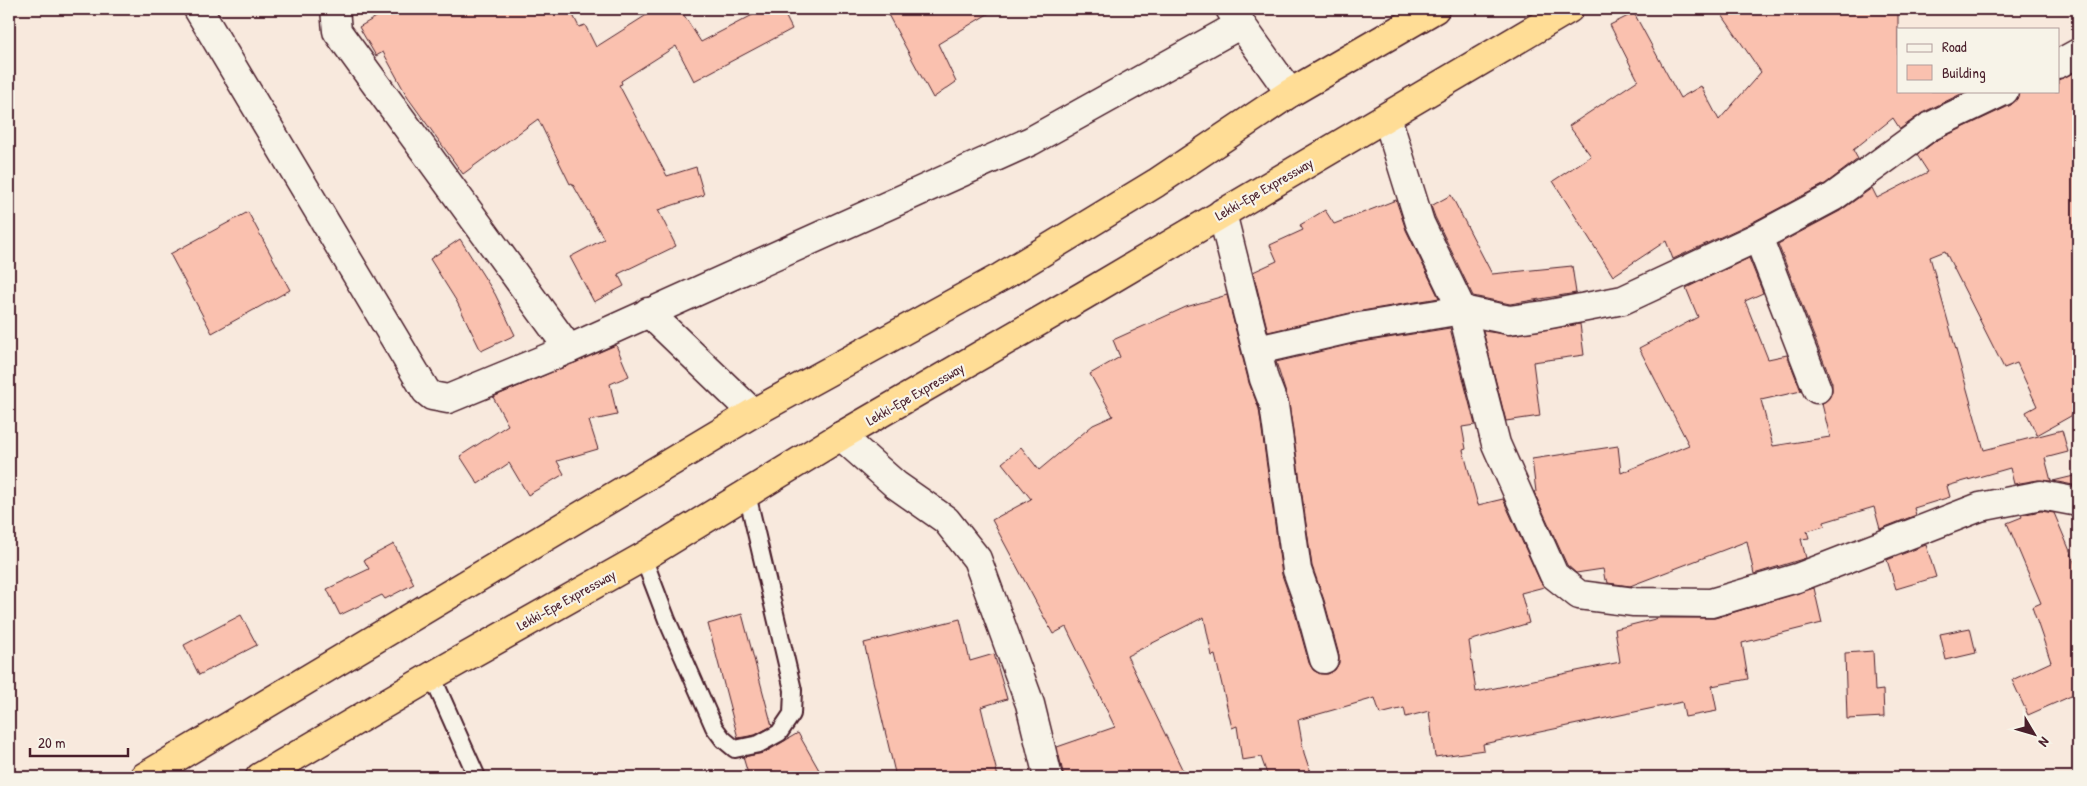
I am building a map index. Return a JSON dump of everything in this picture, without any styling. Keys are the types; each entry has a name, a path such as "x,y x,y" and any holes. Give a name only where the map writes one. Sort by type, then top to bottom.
{"highway":[{"path":"144,777 753,413 1001,277 1156,183 1290,93 1435,9"},
{"name":"Lekki-Epe Expressway","path":"260,777 432,676 644,557 841,436 1051,315 1569,9"}],"street":[{"path":"198,9 426,391 432,396 448,399 569,349 1031,141 1236,16 1290,93"},
{"path":"335,9 337,31 569,349"},
{"path":"2060,63 2078,53"},
{"path":"1258,350 1353,328 1462,310 1509,320 1546,316 1624,300 1758,237 1833,197 1929,127 2002,92"},
{"path":"1387,117 1420,223 1462,310 1496,444 1554,575 1578,595 1634,602 1711,603 1798,578 1980,507 2040,495 2078,502"},
{"path":"1222,213 1264,379 1274,405 1297,570 1309,604 1324,659"},
{"path":"1758,237 1817,389"},
{"path":"648,312 753,413"},
{"path":"841,436 896,485 946,520 976,559 1030,704 1048,777"}],"lane":[{"path":"644,557 667,620 714,728 735,749 759,744 779,733 792,714 793,690 747,494"},
{"path":"432,676 477,777"}],"building":[{"path":"390,9 570,9 579,27 585,25 596,47 656,9 680,9 701,42 764,9 782,9 792,29 694,81 676,46 621,81 622,84 619,85 667,176 696,167 704,195 658,210 676,246 618,274 624,286 594,302 570,257 604,239 572,183 570,184 538,119 463,174 408,98 383,52 376,56 359,27"},
{"path":"885,9 996,9 938,44 956,82 933,98"},
{"path":"1718,9 1898,9 1897,92 1965,92 1922,113 1900,129 1893,118 1853,150 1858,159 1825,184 1751,223 1673,259 1666,241 1613,276 1553,181 1591,156 1569,126 1638,80 1610,25 1634,13 1680,98 1701,86 1719,120 1761,72"},
{"path":"2078,71 2078,412 2037,435 2026,412 2037,406 2017,363 2004,368 1945,251 1930,257 1984,450 2062,430 2068,452 2045,458 2051,481 2038,480 2014,484 2010,468 1947,486 1950,497 1914,508 1916,515 1880,529 1874,507 1824,522 1825,526 1807,531 1809,538 1801,539 1806,558 1754,574 1747,541 1630,586 1608,583 1607,579 1605,580 1603,569 1576,573 1567,565 1534,492 1536,492 1532,459 1618,446 1621,473 1689,445 1639,348 1698,317 1686,288 1749,258 1763,293 1745,301 1768,359 1787,355 1801,391 1761,400 1773,446 1830,437 1822,404 1829,398 1832,391 1832,383 1778,244 1840,211 1872,188 1877,198 1928,172 1917,155 1937,140 2011,105 2017,99 2019,92 2060,92 2060,79"},
{"path":"1451,195 1492,274 1572,266 1576,293 1510,304 1473,296 1431,206"},
{"path":"1396,200 1406,230 1439,298 1350,313 1268,332 1253,272 1277,261 1270,245 1303,230 1300,225 1325,210 1334,224"},
{"path":"248,212 290,290 212,333 170,254"},
{"path":"460,239 495,294 515,335 481,351 457,302 430,259"},
{"path":"1227,295 1249,383 1259,409 1282,575 1309,663 1313,670 1320,674 1328,674 1335,670 1339,663 1339,655 1324,600 1312,566 1289,403 1276,362 1356,343 1450,328 1475,425 1462,427 1466,449 1463,450 1478,505 1503,499 1544,587 1521,593 1529,623 1469,641 1476,692 1620,662 1615,629 1659,618 1715,618 1814,588 1822,623 1742,643 1748,679 1712,686 1717,711 1685,717 1682,702 1483,744 1484,750 1435,757 1429,711 1406,717 1404,708 1380,714 1375,698 1298,720 1304,753 1312,777 1268,777 1261,757 1242,760 1237,726 1232,728 1215,655 1212,656 1204,617 1127,656 1186,777 1064,777 1057,747 1115,727 1066,627 1053,634 992,520 1031,499 1002,463 1021,447 1039,470 1093,425 1113,416 1090,374 1120,357 1113,340 1186,307"},
{"path":"1580,324 1584,355 1533,362 1540,416 1506,421 1483,331 1511,335"},
{"path":"616,345 629,376 610,384 617,415 589,421 598,449 557,461 564,474 528,495 509,463 478,484 460,456 508,425 493,397"},
{"path":"2078,475 2078,486 2053,481"},
{"path":"2041,511 2054,513 2078,570 2078,693 2028,715 2012,680 2051,662 2032,607 2041,603 2007,523 2022,517 2021,515"},
{"path":"394,544 414,584 385,599 382,595 340,615 327,589 369,569 364,560"},
{"path":"1926,545 1936,577 1896,589 1887,560"},
{"path":"742,614 772,726 755,735 738,738 708,624"},
{"path":"241,615 257,645 199,675 184,645"},
{"path":"960,619 970,661 994,654 1007,699 981,707 998,777 896,777 864,643"},
{"path":"1970,628 1976,653 1946,660 1940,634"},
{"path":"1873,651 1875,691 1883,690 1884,717 1847,719 1845,653"},
{"path":"798,733 823,777 749,777 743,757 764,753"}]}
